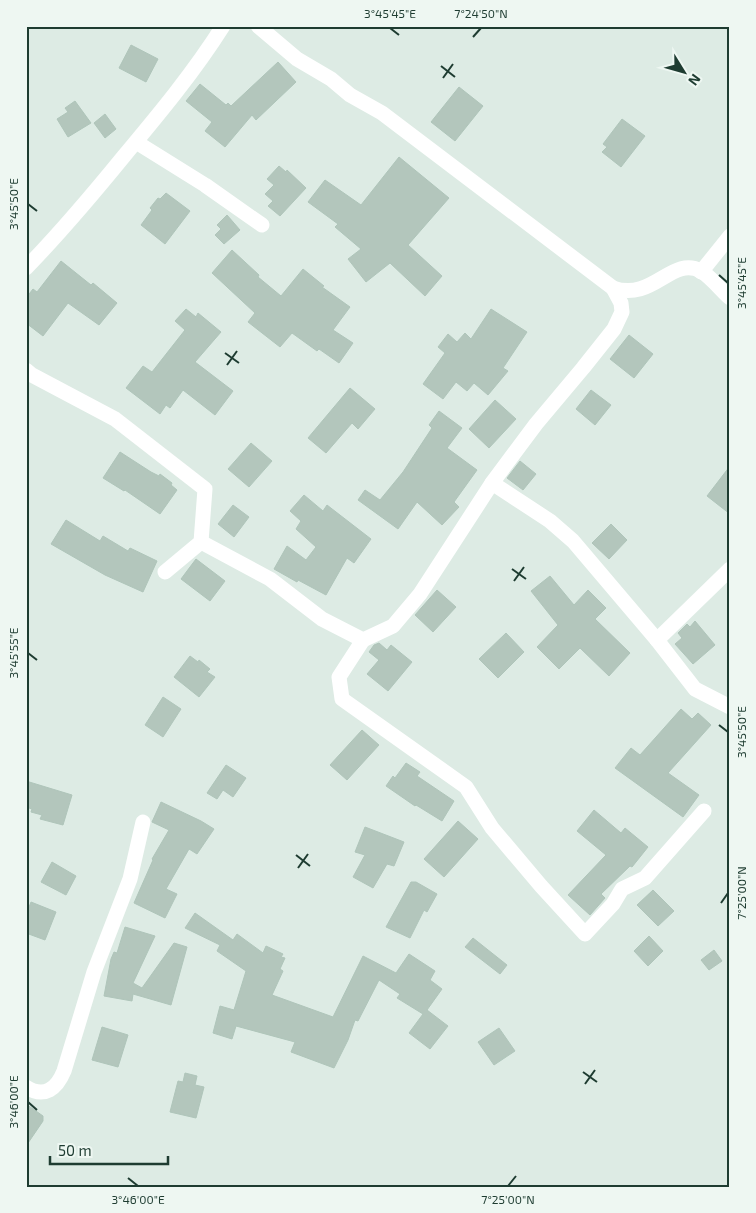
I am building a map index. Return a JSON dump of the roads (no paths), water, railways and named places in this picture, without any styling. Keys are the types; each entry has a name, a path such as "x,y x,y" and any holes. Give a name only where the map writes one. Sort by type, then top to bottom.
{"street":[{"path":"26,268 94,193 136,142 199,64 223,26"},
{"path":"258,26 297,59 331,79 350,95 382,113 613,288 630,292 642,290 670,273 691,268 701,272 730,298"},
{"path":"136,142 205,185 262,225"},
{"path":"701,272 730,236"},
{"path":"613,288 621,303 622,312 614,329 536,424 492,484 420,594 392,626 363,640 339,677 342,699 466,787 492,828 585,934 613,904 622,889 645,878 704,811"},
{"path":"26,370 32,375 116,419 205,489 201,542 165,572"},
{"path":"492,484 550,522 573,541 696,689 730,707"},
{"path":"201,542 270,579 322,619 363,640"},
{"path":"657,640 730,569"},
{"path":"26,1087 46,1092 59,1084 94,972 130,879 143,822"}]}
